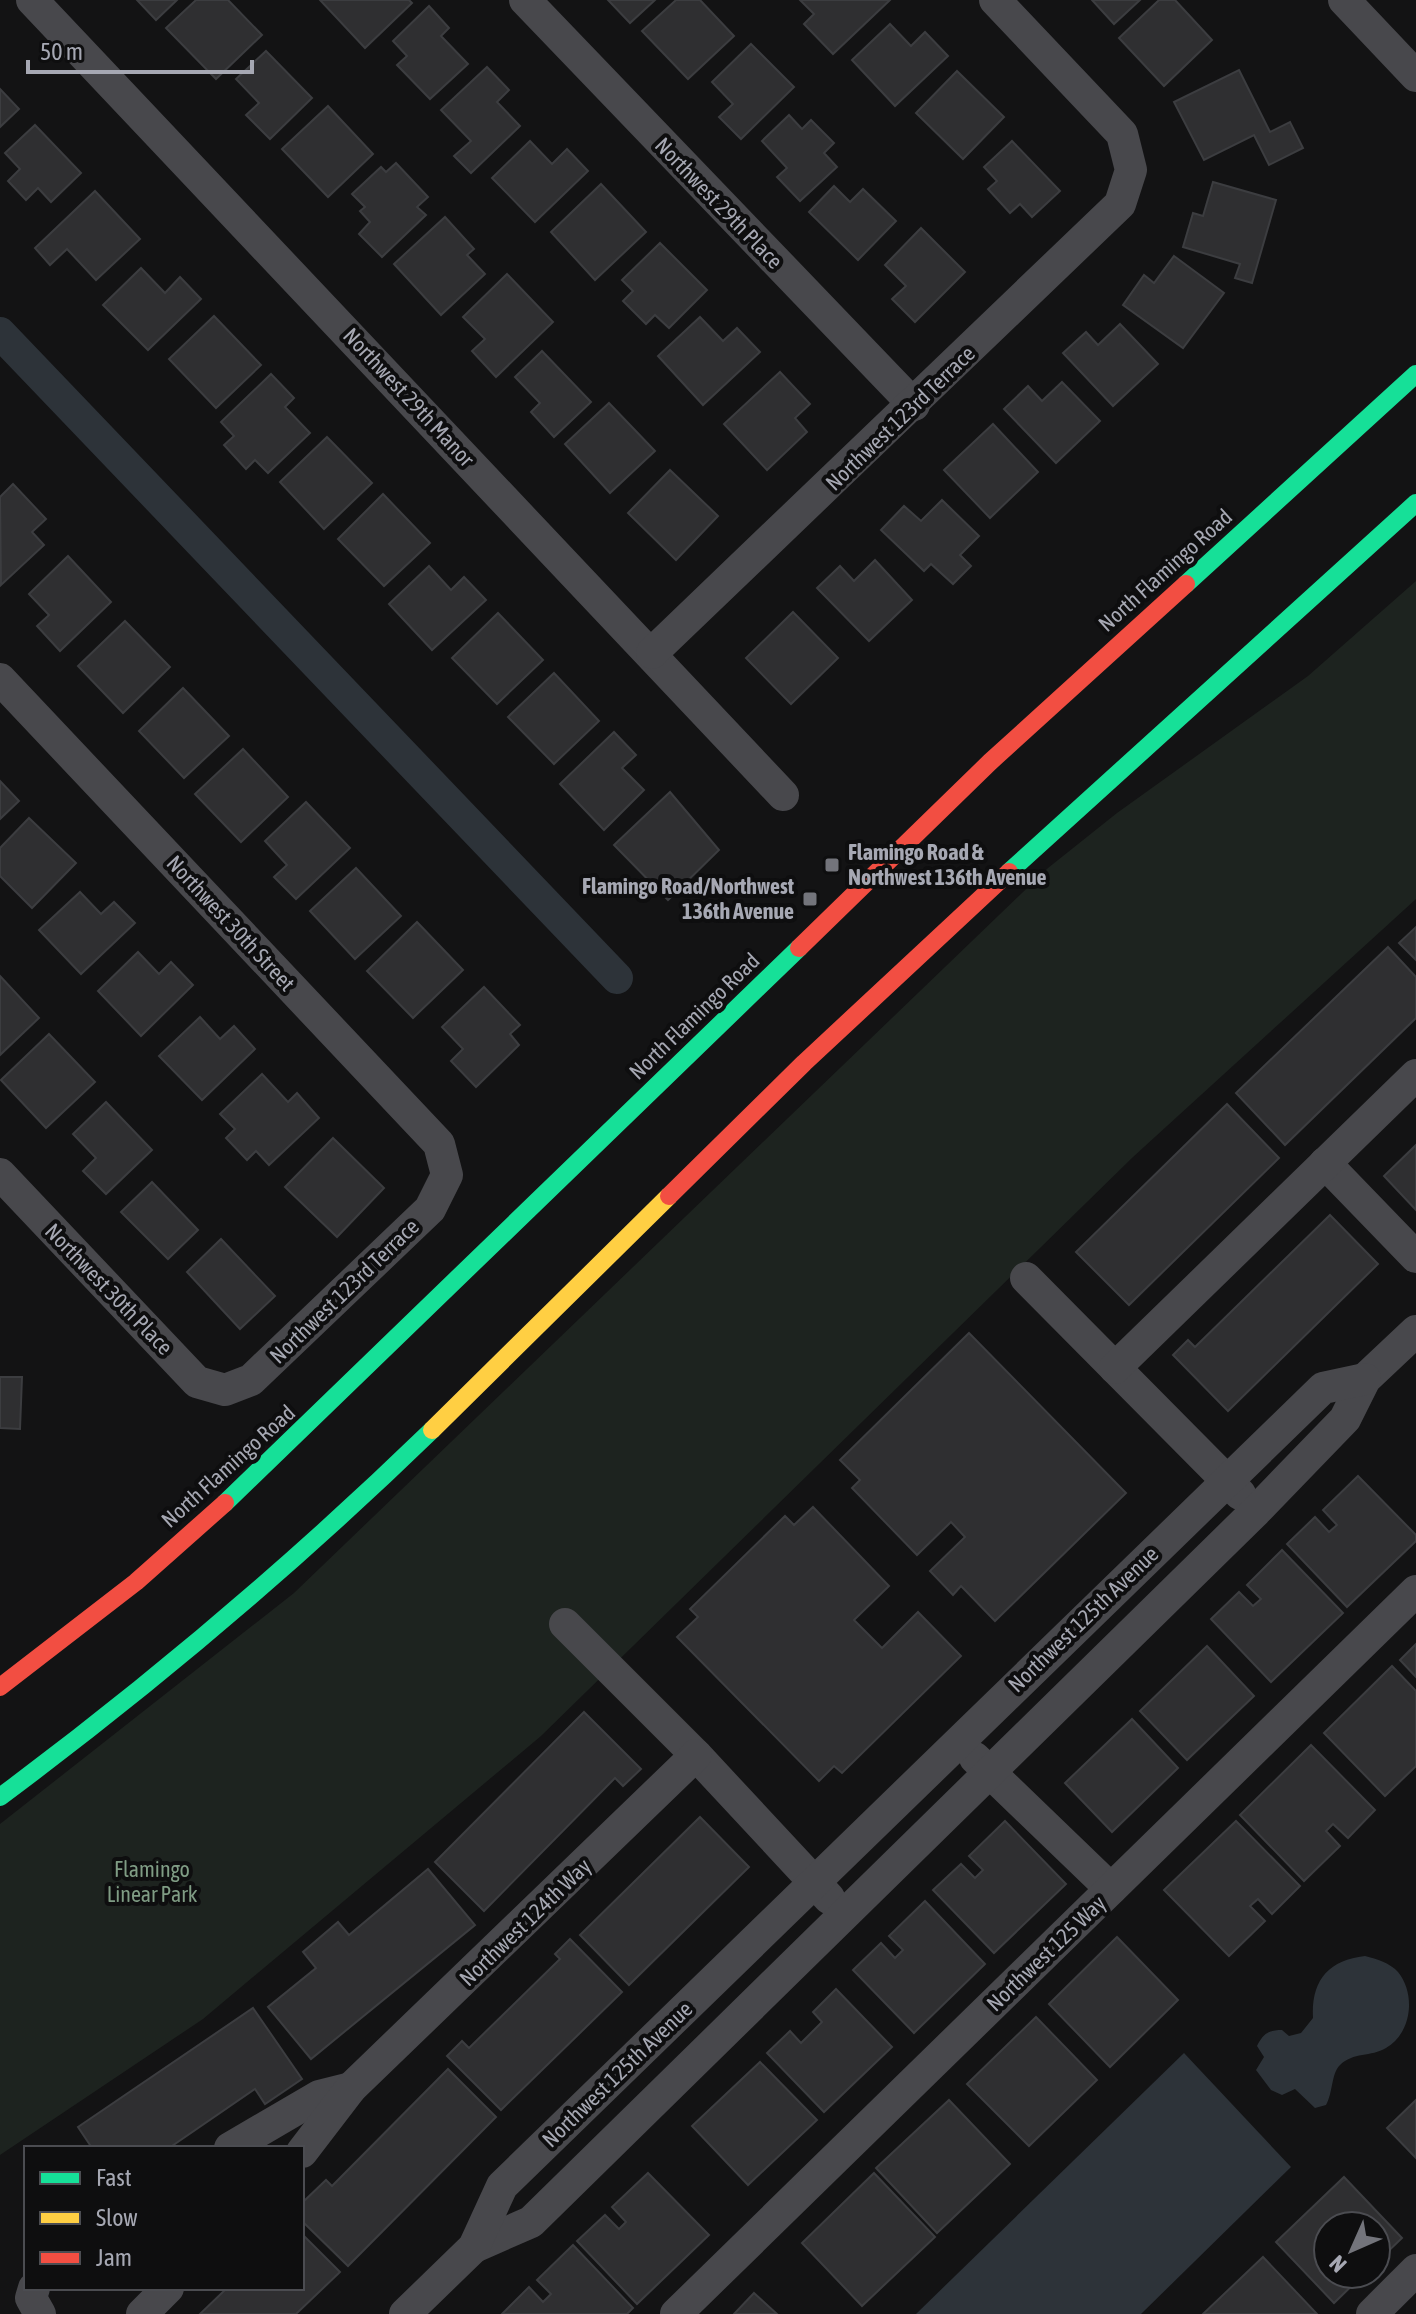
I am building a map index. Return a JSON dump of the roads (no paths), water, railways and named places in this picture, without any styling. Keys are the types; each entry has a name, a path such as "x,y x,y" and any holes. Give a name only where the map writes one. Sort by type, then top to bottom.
{"highway":[{"name":"North Flamingo Road","path":"0,1687 136,1582 263,1470 990,762 1416,374"},
{"path":"0,1797 52,1760 180,1657 324,1532 804,1063 1043,838 1416,503"}],"street":[{"name":"Northwest 29th Manor","path":"32,0 783,795"},
{"name":"Northwest 29th Place","path":"525,0 914,405"},
{"name":"Northwest 123rd Terrace","path":"652,653 914,405 1120,204 1131,170 1122,134 995,0"},
{"path":"1344,0 1416,76"},
{"name":"Northwest 30th Street","path":"0,679 439,1144 447,1175"},
{"path":"1115,1368 1416,1075"},
{"path":"1325,1163 1416,1257"},
{"name":"Northwest 30th Place","path":"0,1174 197,1382 225,1390"},
{"name":"Northwest 123rd Terrace","path":"225,1390 251,1380 430,1209 447,1175"},
{"path":"1026,1278 1256,1511"},
{"name":"Northwest 125th Avenue","path":"405,2314 474,2247 531,2222 1256,1511 1345,1419 1365,1379 1416,1331"},
{"name":"Northwest 125th Avenue","path":"474,2247 502,2186 1226,1480 1323,1388 1365,1379"},
{"name":"Northwest 125 Way","path":"676,2314 1416,1591"},
{"path":"565,1624 696,1755 844,1916"},
{"path":"959,1741 988,1773 1111,1889"},
{"name":"Northwest 124th Way","path":"304,2149 351,2088 696,1755"},
{"name":"Northwest 124th Way","path":"233,2146 319,2096 351,2088"},
{"path":"1372,2314 1416,2270"},
{"path":"33,2290 31,2298 40,2314"},
{"path":"142,2314 166,2290"}],"waterway":[{"path":"0,333 617,978"}],"place":[{"name":"Flamingo Road & Northwest 136th Avenue","path":"832,865"},
{"name":"Flamingo Road/Northwest 136th Avenue","path":"810,899"}],"park label":[{"name":"Flamingo Linear Park","path":"152,1882"}]}
